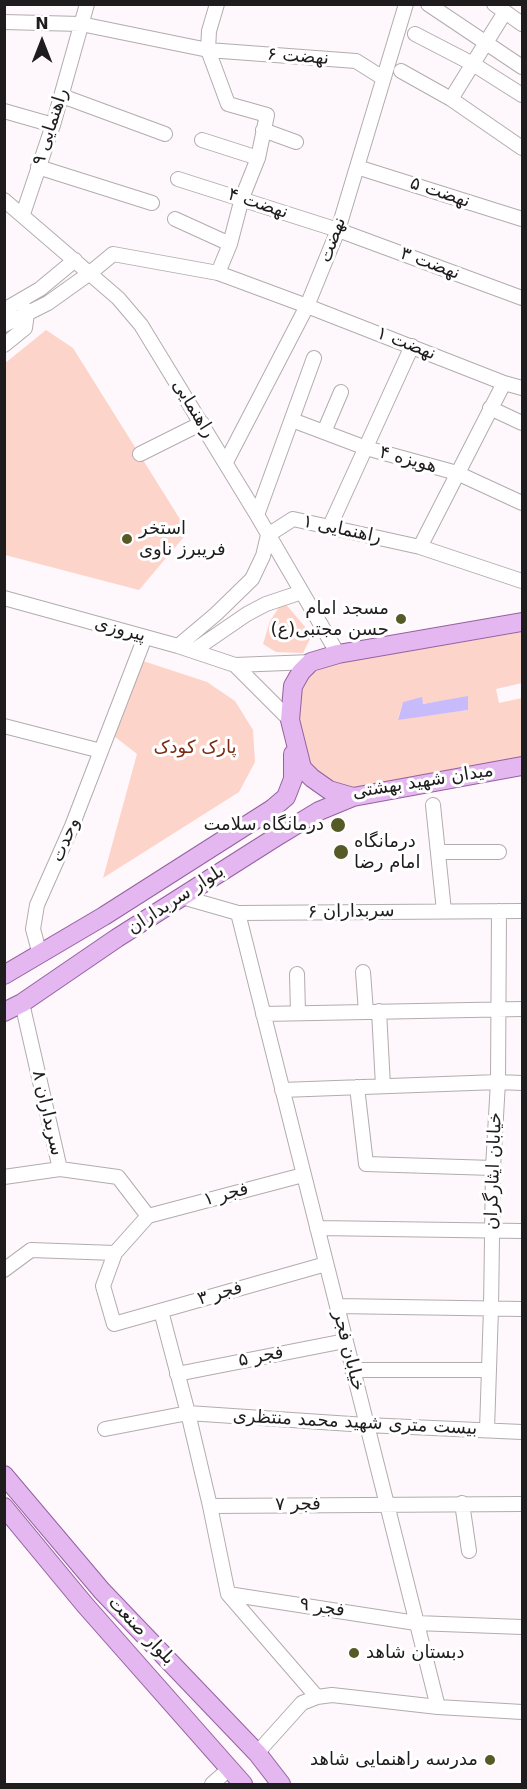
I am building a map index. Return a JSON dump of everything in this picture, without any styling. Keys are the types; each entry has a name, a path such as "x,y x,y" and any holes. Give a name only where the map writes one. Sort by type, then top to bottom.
{"main road":[{"path":"310,662 338,654 515,623 522,607"},
{"name":"میدان شهید بهشتی","path":"310,662 292,687 292,729 302,768 329,790 353,797 520,769"},
{"name":"بلوار سربداران","path":"4,975 104,916 272,809 286,797 293,779 292,729"},
{"name":"بلوار سربداران","path":"4,1012 22,1003 117,938 319,811 353,797"},
{"path":"104,916 117,938"},
{"name":"بلوار صنعت","path":"4,1475 102,1591 257,1753 281,1785"},
{"name":"بلوار صنعت","path":"4,1507 85,1605 243,1785"},
{"path":"85,1605 102,1591"}],"street":[{"name":"راهنمایی ۹","path":"23,214 62,96 87,4"},
{"path":"217,4 209,31 208,50 228,104 267,115 258,158 242,198 230,244 218,273"},
{"name":"نهضت","path":"226,462 307,306 338,230 405,4"},
{"path":"428,4 522,67"},
{"path":"451,99 485,44 500,8 522,24"},
{"name":"نهضت ۶","path":"4,22 81,24 208,50 356,61 383,78"},
{"path":"415,34 473,64 522,96"},
{"path":"401,71 451,99 522,148"},
{"path":"62,96 165,134"},
{"path":"4,111 53,125"},
{"path":"263,130 296,142"},
{"path":"202,140 258,158"},
{"path":"38,166 152,203"},
{"name":"نهضت ۵","path":"357,166 522,219"},
{"name":"نهضت ۴","path":"178,179 338,230"},
{"name":"راهنمایی","path":"4,200 118,298 141,325 226,462 338,654"},
{"path":"175,219 230,244"},
{"name":"نهضت ۳","path":"338,230 522,298"},
{"name":"نهضت ۱","path":"4,325 48,303 113,254 218,273 517,384"},
{"path":"4,310 40,289 75,260"},
{"path":"4,345 25,328 27,314 20,301"},
{"path":"330,526 412,346"},
{"path":"257,515 314,358"},
{"path":"420,547 490,408 517,384"},
{"path":"324,432 341,392"},
{"path":"490,408 522,423"},
{"name":"هویزه ۴","path":"292,420 366,448 457,473 522,503"},
{"path":"140,454 202,423"},
{"name":"راهنمایی ۱","path":"268,535 293,519 420,547 522,581"},
{"path":"178,646 224,607 252,579 263,556 268,535"},
{"path":"193,651 266,604 302,592"},
{"name":"پیروزی","path":"4,598 178,646 235,665"},
{"name":"وحدت","path":"40,955 33,929 38,905 72,826 145,637"},
{"path":"235,665 310,662"},
{"path":"235,665 292,729"},
{"path":"4,726 101,751"},
{"path":"433,805 444,911"},
{"path":"438,852 499,852"},
{"name":"سربداران ۶","path":"182,897 238,913 522,911"},
{"name":"خیابان ایثارگران","path":"487,1430 493,1168 498,1082 499,911"},
{"name":"خیابان فجر","path":"238,913 438,1707"},
{"path":"363,972 373,1011 383,1086"},
{"path":"297,974 298,1013"},
{"name":"سربداران ۸","path":"4,1177 60,1169 22,1003"},
{"path":"263,1014 522,1009"},
{"path":"282,1090 522,1083"},
{"path":"357,1087 366,1164 493,1168"},
{"path":"4,1270 31,1250 115,1252 148,1216 118,1177 60,1169"},
{"name":"فجر ۱","path":"148,1216 303,1175"},
{"path":"317,1228 522,1231"},
{"name":"فجر ۳","path":"115,1252 103,1286 114,1324 326,1264"},
{"path":"337,1306 522,1309"},
{"path":"161,1311 188,1413 228,1594 317,1697"},
{"name":"فجر ۵","path":"177,1374 345,1341"},
{"path":"352,1370 489,1370"},
{"name":"بیست متری شهید محمد منتظری","path":"105,1429 188,1413 366,1425 487,1430 521,1429"},
{"path":"462,1503 469,1551"},
{"name":"فجر ۷","path":"210,1506 522,1504"},
{"name":"فجر ۹","path":"228,1594 416,1623 522,1627"},
{"path":"257,1753 302,1703 317,1697 332,1695 438,1707 522,1712"},
{"path":"212,1785 229,1769"}],"green space":[{"path":"46,330 73,348 188,532 139,590 5,555 4,364"},
{"path":"283,601 312,635 303,653 276,652 263,644 270,621"},
{"path":"522,632 522,683 496,689 499,703 522,698 522,758 369,789 343,786 315,774 304,751 296,710 300,689 312,673 329,665","holes":["468,697 468,710 398,719 403,702 421,698 422,704"]},
{"name":"پارک کودک","path":"131,657 207,682 235,701 253,730 255,762 239,792 103,878 137,754 105,729"}],"shaded area":[{"path":"468,696 468,710 398,720 403,702 422,697 423,704"}],"place":[{"name":"استخر فریبرز ناوی","path":"127,539"},
{"name":"مسجد امام حسن مجتبی(ع)","path":"401,619"},
{"name":"درمانگاه سلامت","path":"338,825"},
{"name":"درمانگاه امام رضا","path":"341,852"},
{"name":"دبستان شاهد","path":"354,1653"},
{"name":"مدرسه راهنمایی شاهد","path":"490,1760"}]}
